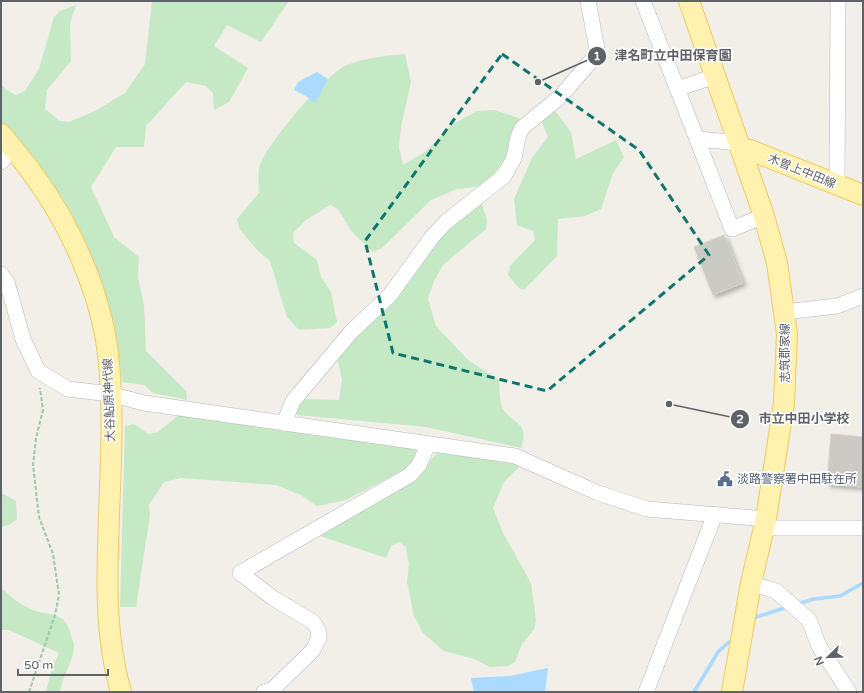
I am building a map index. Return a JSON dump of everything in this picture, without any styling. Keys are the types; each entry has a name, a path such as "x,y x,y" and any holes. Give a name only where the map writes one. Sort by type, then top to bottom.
{"main road":[{"name":"志筑郡家線","path":"689,1 764,216 777,263 787,334 784,403 765,523 751,583 732,692"},
{"name":"木曽上中田線","path":"740,146 863,195"},
{"name":"大谷鮎原神代線","path":"5,148 36,177 67,230 86,268 101,318 108,354 112,422 107,584 109,628 121,692"}],"street":[{"path":"284,423 293,401 351,332 390,295 436,232 446,222 504,176 514,158 518,137 522,128 561,96 595,56 597,49 588,1"},
{"path":"643,1 732,229 764,216"},
{"path":"837,185 838,1"},
{"path":"677,89 715,76"},
{"path":"698,139 740,146"},
{"path":"1,274 8,282 23,339 38,371 68,388 110,394 144,403 515,456 598,493 647,508 715,514 765,523 863,528"},
{"path":"784,312 837,306 863,296"},
{"path":"264,692 273,689 313,650 319,638 318,630 313,622 273,598 240,573 410,475 419,465 428,444"},
{"path":"646,692 715,514"},
{"path":"751,583 776,591 809,620 819,646 849,692"}],"path":[{"path":"29,692 55,615 59,595 54,554 39,517 33,465 36,438 43,410 38,371"}],"highlighted area":[{"path":"502,54 639,150 709,255 547,391 393,353 365,241"}],"green space":[{"path":"152,1 289,1 261,42 227,25 214,46 248,68 229,102 214,110 213,93 206,86 186,82 146,126 144,147 116,147 91,187 114,237 139,257 138,277 144,305 146,351 186,391 187,400 153,393 144,385 122,382 114,321 93,267 27,154 1,121 1,84 8,91 16,95 25,91 39,69 54,17 60,11 76,5 70,23 71,61 47,90 45,109 60,121 69,122 95,111 125,93 145,64"},
{"path":"405,54 411,82 401,127 399,147 403,165 425,152 453,124 477,111 495,110 521,119 513,136 509,155 484,186 457,189 431,200 382,248 373,252 352,232 338,209 330,205 306,220 293,233 294,243 317,260 321,277 331,292 337,322 330,328 299,330 287,317 270,261 256,249 239,228 237,219 259,193 259,168 273,142 324,82 345,66 358,61"},
{"path":"554,110 571,132 576,159 616,140 624,157 613,173 601,209 585,216 558,219 557,256 524,290 519,288 508,275 510,266 535,240 533,231 517,225 514,199 532,158 548,137 541,120"},
{"path":"481,201 487,220 486,229 443,265 434,281 428,299 436,326 468,360 499,380 500,399 503,409 520,425 524,433 521,448 426,427 297,415 294,405 300,399 339,400 342,379 336,354 460,216"},
{"path":"179,415 415,446 416,456 413,465 346,500 317,506 301,495 276,485 181,478 164,482 149,505 150,515 136,607 120,607 125,426 134,424 149,434 158,432"},
{"path":"438,452 524,462 504,482 493,508 503,533 531,583 536,621 534,630 522,644 515,662 508,666 490,667 474,659 444,651 423,633 414,616 407,582 409,564 406,547 399,542 391,546 386,558 320,536 418,475"},
{"path":"1,493 16,501 17,519 9,525 1,527"},
{"path":"1,588 17,602 28,608 55,615 65,621 74,646 72,658 60,692 46,692 51,671 59,653 9,630 1,630"}],"water":[{"path":"317,72 328,79 315,103 306,96 294,90 298,82"},
{"path":"548,668 545,692 474,692 471,678 510,676"}],"building":[{"path":"724,235 743,283 713,295 694,247"},
{"path":"831,434 863,437 863,487 827,484"}],"waterway":[{"path":"797,604 814,599 840,596 863,583"},
{"path":"756,617 788,607"},
{"path":"694,692 718,652 729,642"}],"place":[{"name":"津名町立中田保育園","path":"538,82"},
{"name":"市立中田小学校","path":"669,404"},
{"name":"淡路警察署中田駐在所","path":"725,479"}]}
